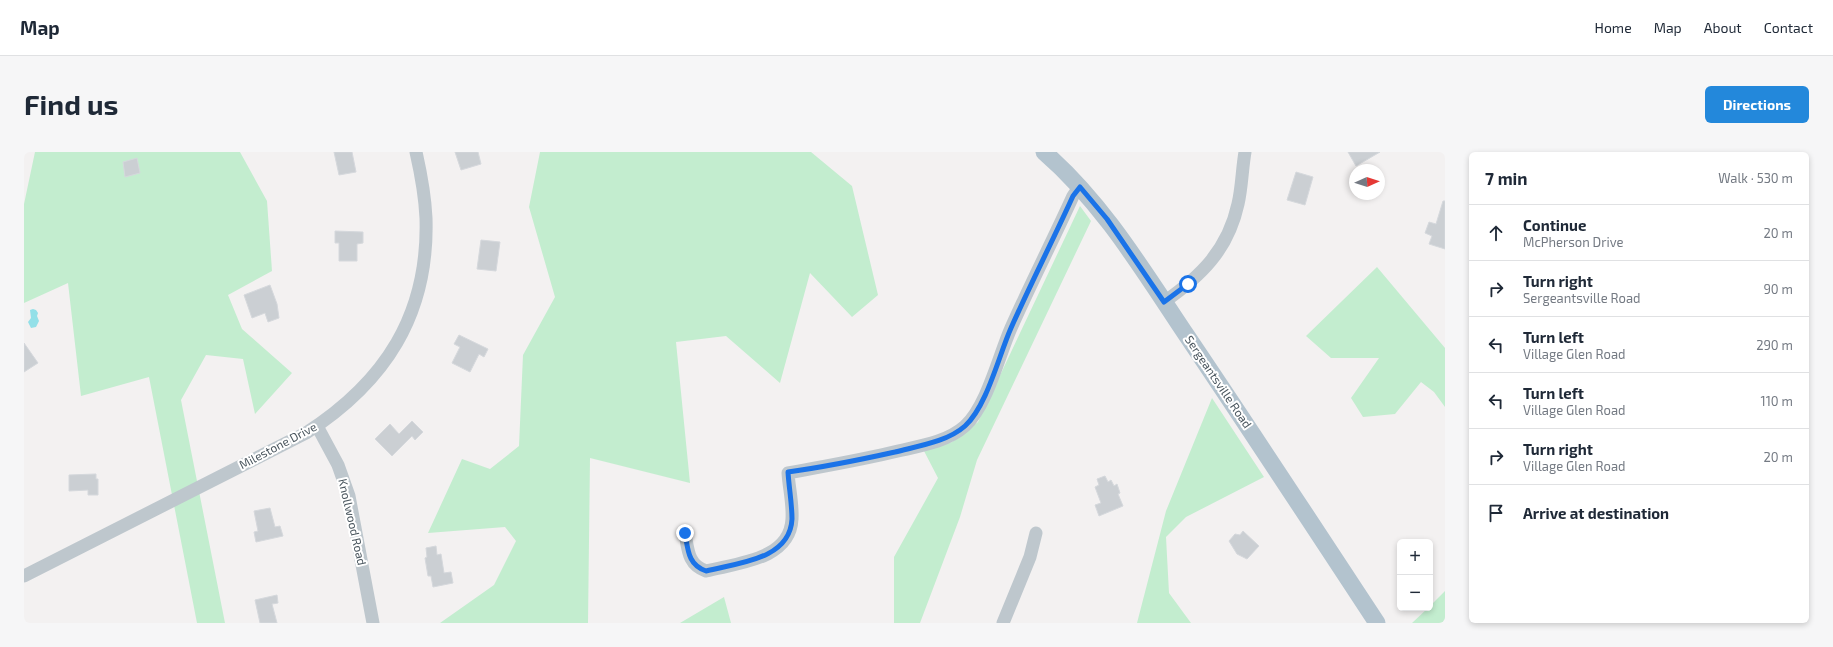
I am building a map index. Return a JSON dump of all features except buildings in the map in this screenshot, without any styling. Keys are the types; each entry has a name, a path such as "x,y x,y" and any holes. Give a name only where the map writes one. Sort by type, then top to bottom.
{"main road":[{"name":"Sergeantsville Road","path":"1044,152 1080,187 1107,219 1378,623"}],"street":[{"name":"Milestone Drive","path":"24,576 299,437 317,426 363,389 385,362 408,320 419,284 426,234 424,198 416,152"},
{"path":"1164,302 1207,267 1219,251 1234,219 1238,203 1245,152"},
{"path":"685,533 693,564 706,571 769,554 784,542 791,528 792,512 788,472 848,462 923,445 946,437 965,426 972,419 983,399 1011,329 1073,196 1080,187"},
{"name":"Knollwood Road","path":"317,426 338,465 349,496 373,623"},
{"path":"1003,623 1030,557 1036,533"}],"green space":[{"path":"35,152 240,152 267,201 272,271 228,295 242,329 292,373 255,414 243,359 206,355 181,400 225,623 197,623 149,377 81,396 68,283 24,303 24,204"},
{"path":"540,152 811,152 852,186 878,295 852,317 810,273 780,383 726,336 676,342 690,483 590,458 588,623 440,623 494,585 516,541 505,527 428,533 462,459 490,469 519,446 523,355 555,297 529,207"},
{"path":"1080,206 1091,221 977,460 960,517 920,623 894,623 894,557 938,478 924,451 952,442 978,422"},
{"path":"1377,267 1445,348 1445,407 1434,392 1421,382 1395,414 1363,417 1351,398 1379,358 1331,358 1306,336"},
{"path":"1212,398 1264,477 1186,517 1166,537 1169,593 1191,623 1137,623 1166,511"},
{"path":"1445,591 1445,623 1412,623 1425,611 1433,611 1433,603"},
{"path":"724,597 731,623 680,623"}],"water":[{"path":"33,309 38,313 37,316 39,321 36,327 31,328 28,322 31,318 30,310"}],"route":[{"path":"685,533 693,564 706,571 769,554 784,542 791,528 792,512 788,472 867,459 923,445 946,437 965,426 972,419 983,399 1011,329 1073,196 1080,187 1107,219 1164,302 1188,284"}]}
